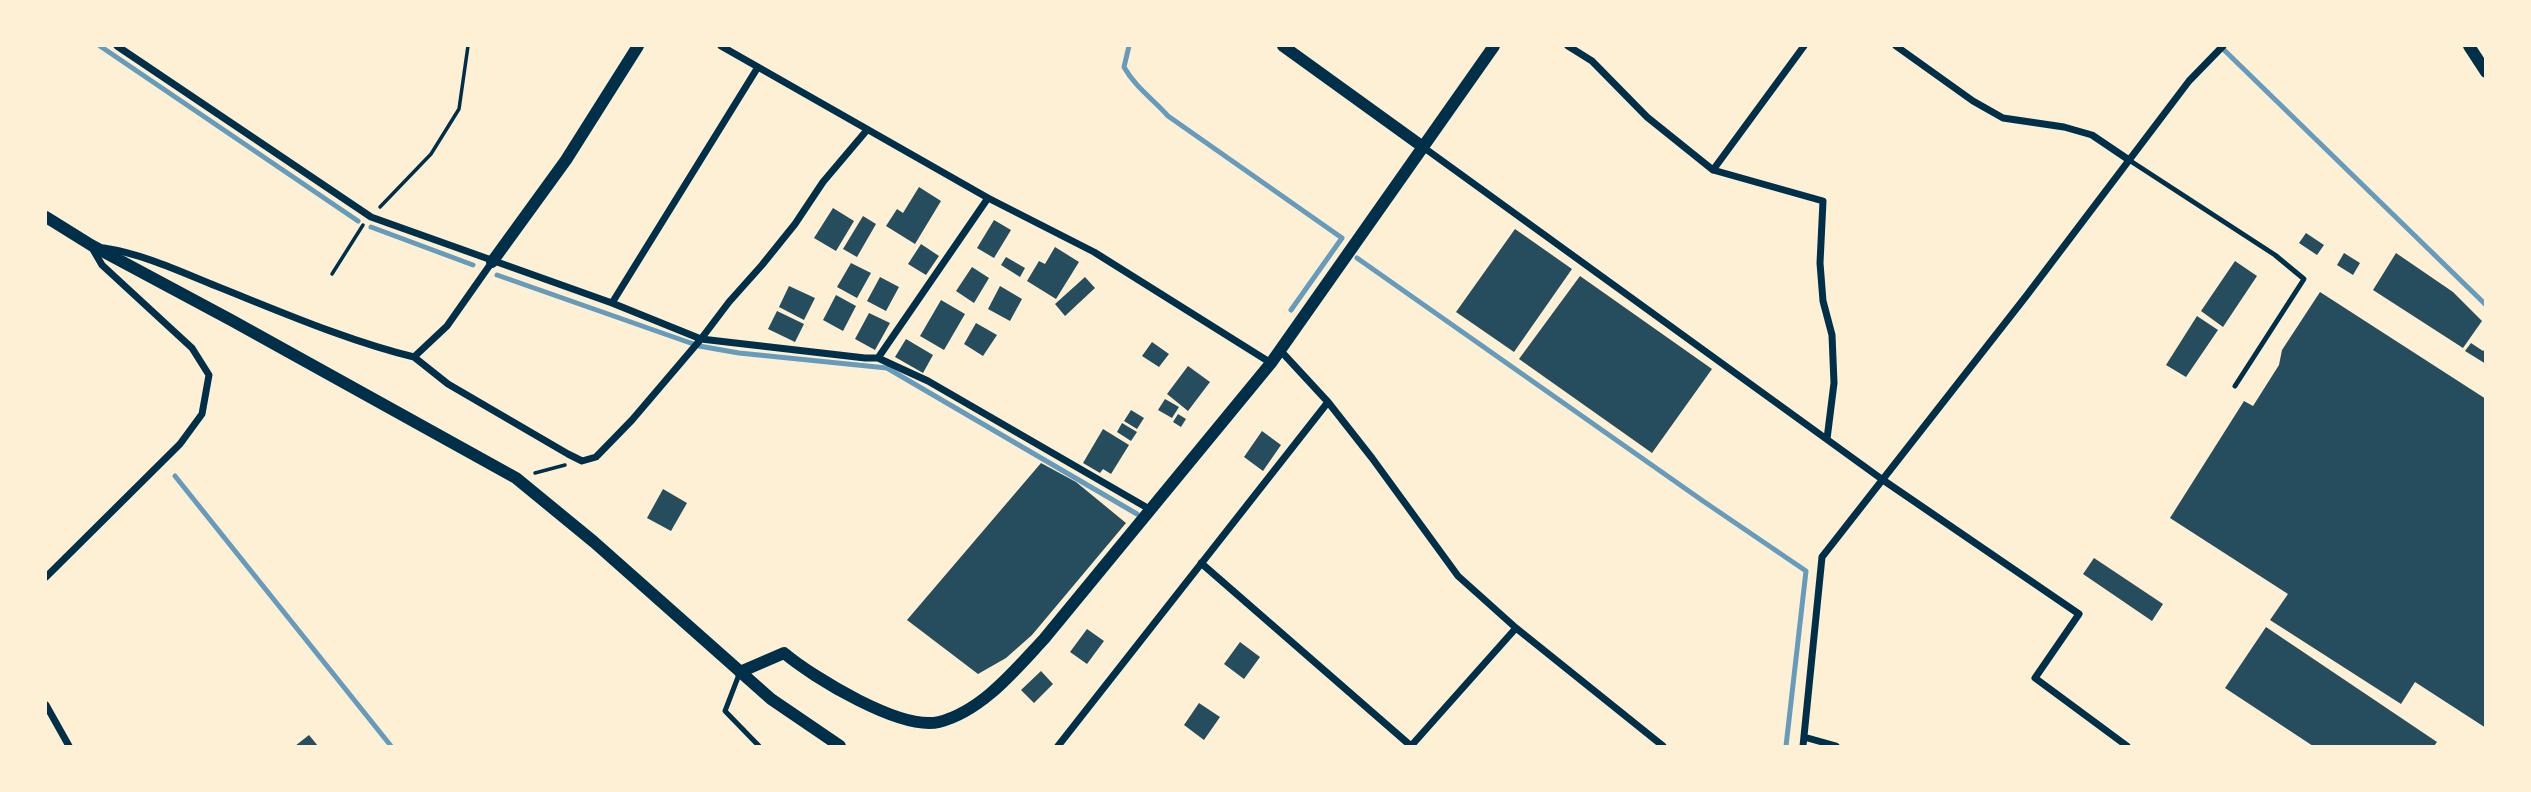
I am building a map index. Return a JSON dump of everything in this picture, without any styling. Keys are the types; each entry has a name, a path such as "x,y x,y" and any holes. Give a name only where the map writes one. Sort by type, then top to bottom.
{"street":[{"path":"117,46 371,217 612,303 700,340 878,358 928,381 1151,510"},
{"path":"414,358 447,326 566,160 638,46"},
{"path":"721,46 988,198 1094,252 1271,363"},
{"path":"1283,46 1883,480 2078,614 2035,678 2127,747"},
{"path":"740,671 784,653 860,701 898,718 937,722 973,707 1016,668 1074,605 1271,363 1494,46"},
{"path":"1568,46 1592,61 1647,117 1713,170 1824,201 1820,263 1823,301 1832,335 1834,383 1827,439"},
{"path":"1713,170 1804,46"},
{"path":"1896,46 1973,101 2003,118 2064,127 2092,135 2129,160"},
{"path":"1803,747 1822,557 2189,82 2223,46"},
{"path":"2469,46 2486,72"},
{"path":"612,303 758,67"},
{"path":"90,246 133,252 278,311 390,352 414,358 448,384 503,418 582,461 596,457 615,439 700,340 867,130"},
{"path":"878,358 988,198"},
{"path":"46,217 90,246 231,320 516,478 594,542 771,699 840,747"},
{"path":"46,577 180,444 202,414 209,375 192,348 102,265 90,246"},
{"path":"1279,349 1328,402 1458,576 1516,628 1663,747"},
{"path":"1058,747 1328,402"},
{"path":"1201,563 1411,746 1516,628"},
{"path":"46,705 69,747"},
{"path":"1804,737 1836,747"}],"lane":[{"path":"2129,160 2275,255 2304,279 2235,386"},
{"path":"740,671 725,711 759,747"}],"path":[{"path":"332,274 357,230 431,154 459,109 468,46"},
{"path":"516,478 582,461"}],"building":[{"path":"919,187 941,201 915,244 886,226 897,209 903,213"},
{"path":"833,208 854,221 836,251 814,238"},
{"path":"863,216 876,224 857,257 843,249"},
{"path":"994,220 1011,230 994,258 977,248"},
{"path":"1515,229 1572,269 1514,352 1456,312"},
{"path":"2306,233 2324,245 2317,255 2299,243"},
{"path":"921,244 939,256 926,275 908,264"},
{"path":"1055,247 1079,262 1056,299 1027,281 1039,261 1045,264"},
{"path":"2344,253 2360,263 2353,275 2337,265"},
{"path":"2396,253 2453,292 2482,321 2463,348 2373,290"},
{"path":"1006,257 1025,268 1020,277 1001,265"},
{"path":"2235,261 2257,276 2223,327 2201,311"},
{"path":"851,263 871,273 857,298 837,287"},
{"path":"972,267 989,278 974,303 956,291"},
{"path":"1580,276 1712,369 1652,453 1519,359"},
{"path":"880,277 899,287 886,311 867,301"},
{"path":"1085,277 1095,288 1065,316 1055,304"},
{"path":"789,286 815,298 804,320 779,307"},
{"path":"1000,286 1022,299 1010,321 988,309"},
{"path":"2320,292 2486,399 2486,728 2415,682 2401,704 2270,620 2288,594 2170,518 2244,401 2253,406 2279,365 2282,350"},
{"path":"836,295 856,306 843,331 823,320"},
{"path":"941,300 965,314 944,350 920,336"},
{"path":"777,311 804,324 795,342 768,329"},
{"path":"869,313 890,323 875,350 855,339"},
{"path":"2197,316 2218,330 2186,377 2166,365"},
{"path":"976,323 997,335 983,356 964,344"},
{"path":"906,339 933,355 923,373 895,357"},
{"path":"1152,342 1169,354 1159,367 1142,356"},
{"path":"2471,343 2483,351 2486,348 2486,364 2465,351"},
{"path":"1188,366 1210,382 1188,411 1167,394"},
{"path":"1165,399 1179,407 1172,418 1158,410"},
{"path":"1131,410 1144,418 1137,429 1124,421"},
{"path":"1178,414 1186,419 1181,427 1173,422"},
{"path":"1122,423 1137,432 1131,441 1117,432"},
{"path":"1103,429 1129,445 1111,474 1103,469 1100,473 1083,463"},
{"path":"1262,431 1281,445 1263,471 1244,457"},
{"path":"1041,463 1076,482 1126,523 1032,635 1006,658 978,674 907,620"},
{"path":"663,489 687,503 671,531 647,518"},
{"path":"2094,558 2163,604 2152,621 2083,574"},
{"path":"2266,627 2437,742 2434,746 2313,746 2225,688"},
{"path":"1087,629 1104,641 1087,664 1070,652"},
{"path":"1240,642 1260,657 1244,679 1224,664"},
{"path":"1041,671 1053,684 1034,703 1021,690"},
{"path":"1199,703 1220,717 1204,740 1184,725"},
{"path":"309,735 318,746 295,746"}],"waterway":[{"path":"100,46 358,221"},
{"path":"1129,46 1124,67 1139,87 1168,116 1342,238 1291,310"},
{"path":"2220,46 2486,305"},
{"path":"371,227 473,265"},
{"path":"1357,258 1806,571 1786,746"},
{"path":"497,275 699,346 739,353 887,368 1137,514"},
{"path":"175,476 391,746"}]}
